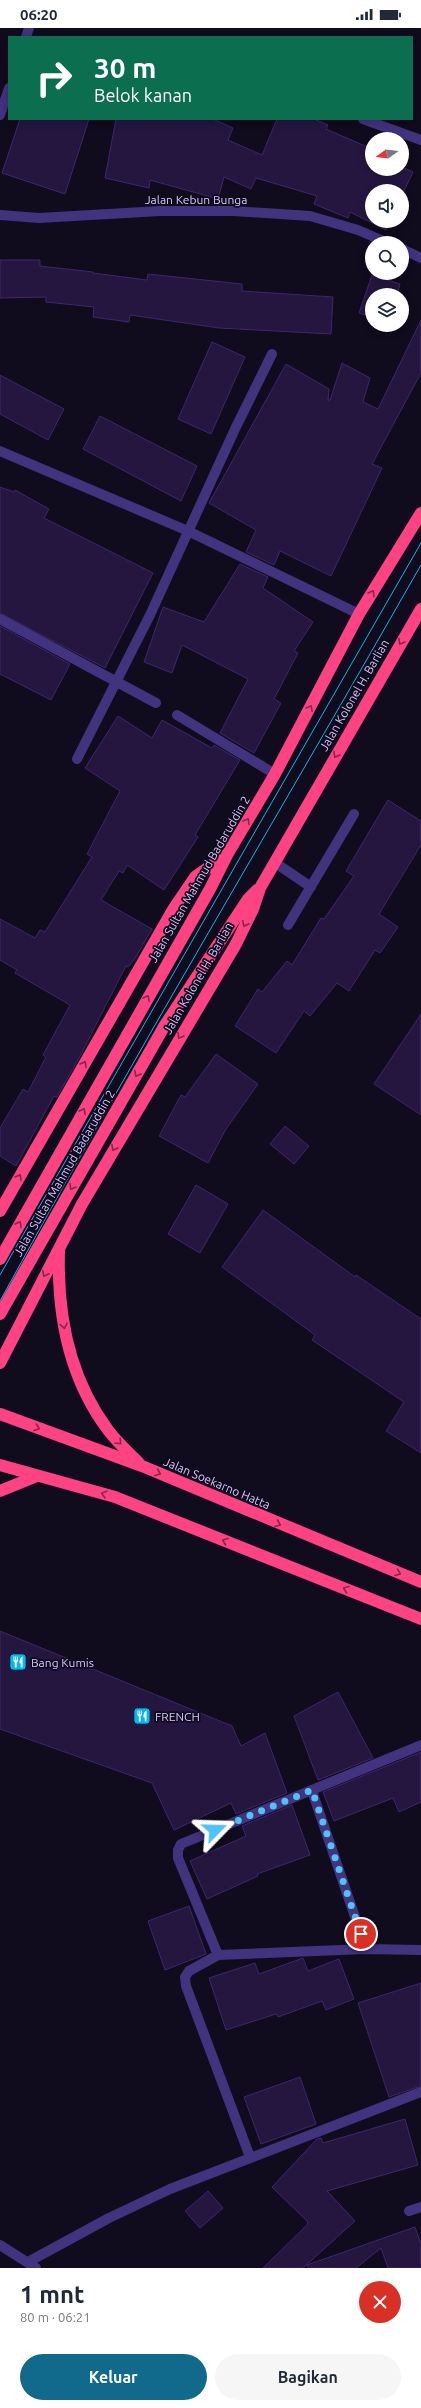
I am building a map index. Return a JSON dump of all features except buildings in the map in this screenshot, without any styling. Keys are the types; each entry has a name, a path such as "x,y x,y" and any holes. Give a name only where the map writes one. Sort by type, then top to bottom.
{"highway":[{"name":"Jalan Sultan Mahmud Badaruddin 2","path":"0,1259 218,872 226,855 275,774 359,614 421,512"},
{"name":"Jalan Kolonel H. Barlian","path":"0,1363 5,1344 59,1246 151,1085 236,944 253,909 260,888 274,862 421,609"},
{"path":"0,1211 174,908 195,878 226,855"},
{"name":"Jalan Sultan Mahmud Badaruddin 2","path":"0,1314 165,1024 248,899 260,888"},
{"path":"59,1246 58,1279 60,1306 72,1364 96,1412 108,1431 142,1466"},
{"name":"Jalan Soekarno Hatta","path":"0,1414 142,1466 421,1582"},
{"path":"0,1465 115,1496 421,1619"},
{"path":"0,1490 38,1476"}],"street":[{"path":"0,115 8,91"},
{"path":"366,120 421,140"},
{"name":"Jalan Kebun Bunga","path":"0,215 39,218 160,211 233,211 310,216 358,230 372,236"},
{"path":"409,252 421,258"},
{"path":"77,759 150,615 272,354"},
{"path":"0,451 188,531 359,614"},
{"path":"0,619 156,703"},
{"path":"177,715 275,774"},
{"path":"288,926 354,814"},
{"path":"274,862 312,887"},
{"path":"218,1955 178,1858 178,1850 181,1844 421,1745"},
{"path":"312,1790 366,1949"},
{"path":"250,2157 186,1986 185,1977 190,1971 218,1955 366,1949 421,1950"},
{"path":"0,2245 32,2265 109,2218 170,2189 421,2092"},
{"path":"409,2211 421,2207"}],"tram line":[{"path":"0,1275 421,543"},
{"path":"0,1301 103,1116 421,565"}],"place":[{"name":"Bang Kumis","path":"18,1662"},
{"name":"FRENCH","path":"142,1716"}],"route":[{"path":"215,1830 312,1790 361,1934"}]}
